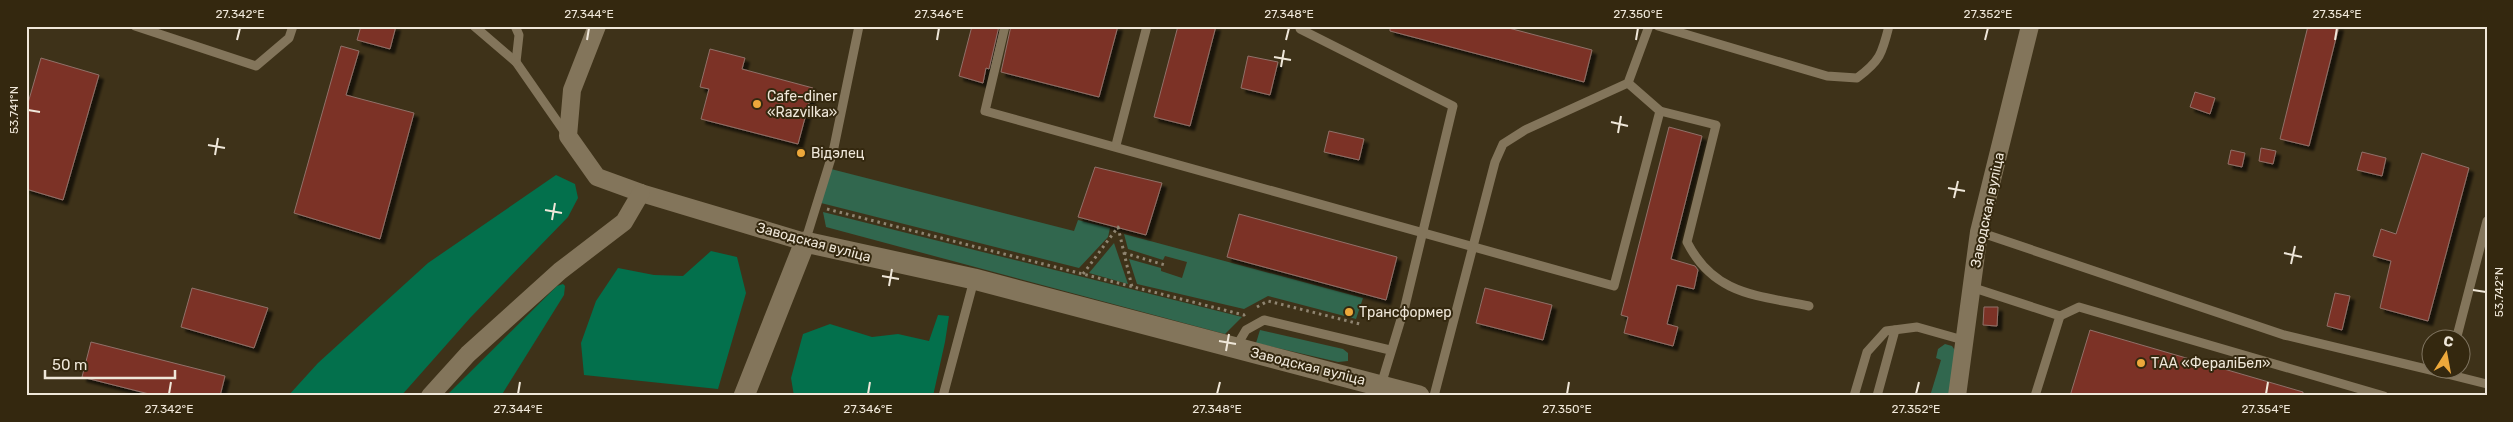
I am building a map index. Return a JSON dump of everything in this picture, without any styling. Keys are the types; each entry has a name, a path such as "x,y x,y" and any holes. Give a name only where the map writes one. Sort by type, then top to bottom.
{"street":[{"path":"568,136 572,90 597,26"},
{"name":"Заводская вуліца","path":"1957,396 1979,232 2030,26"},
{"name":"Заводская вуліца","path":"568,136 597,177 641,193 805,242 974,279 1419,396"},
{"path":"430,396 468,354 553,278 624,222 641,193"},
{"path":"744,396 805,242"}],"lane":[{"path":"135,26 256,66 289,38 293,26"},
{"path":"474,26 516,62 568,136"},
{"path":"515,26 519,36 516,62"},
{"path":"805,242 833,152 859,26"},
{"path":"1005,26 985,110 1116,145 1614,286 1660,110"},
{"path":"1116,145 1147,26"},
{"path":"1300,26 1300,29 1453,106 1405,306 1390,350 1381,385"},
{"path":"1434,396 1495,162 1503,144 1525,130 1628,83 1649,26"},
{"path":"1658,26 1688,31 1827,76 1857,78 1882,54 1890,26"},
{"path":"1628,83 1660,110 1716,124 1687,242 1695,257 1713,277 1729,287 1809,306"},
{"path":"2459,330 2487,221"},
{"path":"1979,232 2284,335 2420,366"},
{"path":"943,396 974,279"},
{"path":"1971,287 2060,316 2080,307 2384,396"},
{"path":"2035,396 2060,316"},
{"path":"1235,348 1246,330 1264,320 1390,350"},
{"path":"1854,396 1867,352 1886,331 1917,327 1964,340"},
{"path":"1877,396 1895,330"},
{"path":"2470,379 2487,384"}],"path":[{"path":"816,206 1244,314 1268,301 1360,324"},
{"path":"1083,274 1118,227 1132,287"},
{"path":"1124,253 1165,265"}],"green space":[{"path":"831,169 1074,231 1078,220 1110,228 1108,237 1079,268 821,203"},
{"path":"556,175 575,184 578,198 568,217 470,318 401,396 288,396 318,363 428,263"},
{"path":"823,212 1242,317 1225,334 826,227"},
{"path":"1124,234 1363,298 1356,319 1268,296 1244,309 1137,284 1129,259 1161,268 1161,271 1182,278 1187,262 1165,256 1163,260 1128,249"},
{"path":"1114,243 1128,284 1089,273"},
{"path":"711,251 737,257 746,293 718,389 584,375 581,343 596,301 618,268 654,275 683,276"},
{"path":"563,284 565,286 564,295 501,396 446,396 557,286"},
{"path":"938,315 949,316 933,396 794,396 791,378 803,334 830,324 872,337 898,334 929,341"},
{"path":"1260,330 1343,349 1348,353 1348,361 1338,362 1256,343"},
{"path":"1945,344 1952,346 1956,352 1951,396 1930,396 1941,360 1936,358 1938,349"}],"building":[{"path":"361,26 396,26 390,49 357,40"},
{"path":"972,26 999,26 989,69 986,68 983,83 959,76"},
{"path":"1011,26 1118,26 1099,97 1001,72"},
{"path":"1178,26 1216,26 1190,126 1154,117"},
{"path":"1390,26 1501,26 1592,50 1584,82 1390,31"},
{"path":"2308,26 2339,26 2309,146 2280,139"},
{"path":"341,46 359,51 346,95 414,113 380,239 294,213"},
{"name":"Cafe-diner «Razvilka»","path":"710,49 745,58 742,69 813,88 798,144 701,119 709,89 700,87"},
{"path":"1248,56 1278,62 1270,95 1241,88"},
{"path":"41,58 99,75 63,200 26,189 26,110"},
{"path":"2195,92 2215,98 2210,114 2190,107"},
{"path":"1669,127 1702,136 1671,259 1695,266 1698,270 1694,289 1677,285 1667,324 1678,327 1673,346 1624,333 1628,317 1621,315"},
{"path":"1329,131 1364,139 1359,160 1324,152"},
{"path":"2261,148 2276,151 2273,164 2259,161"},
{"path":"2231,150 2245,153 2242,167 2228,164"},
{"path":"2362,152 2386,158 2382,176 2357,170"},
{"path":"2422,153 2469,168 2428,321 2380,308 2391,261 2373,256 2381,229 2396,234"},
{"path":"1095,167 1162,183 1146,235 1078,217"},
{"path":"1239,214 1397,257 1386,300 1227,257"},
{"path":"192,288 268,308 254,348 181,327"},
{"path":"1485,288 1552,305 1543,340 1476,323"},
{"path":"2335,293 2350,296 2342,330 2327,326"},
{"path":"1984,307 1998,307 1997,326 1983,325"},
{"name":"ТАА «ФераліБел»","path":"2090,330 2303,392 2303,396 2070,396"},
{"path":"91,342 225,376 220,396 157,396 82,377"}],"place":[{"name":"Cafe-diner «Razvilka»","path":"757,104"},
{"name":"Відэлец","path":"801,153"},
{"name":"Трансформер","path":"1349,312"},
{"name":"ТАА «ФераліБел»","path":"2141,363"}]}
